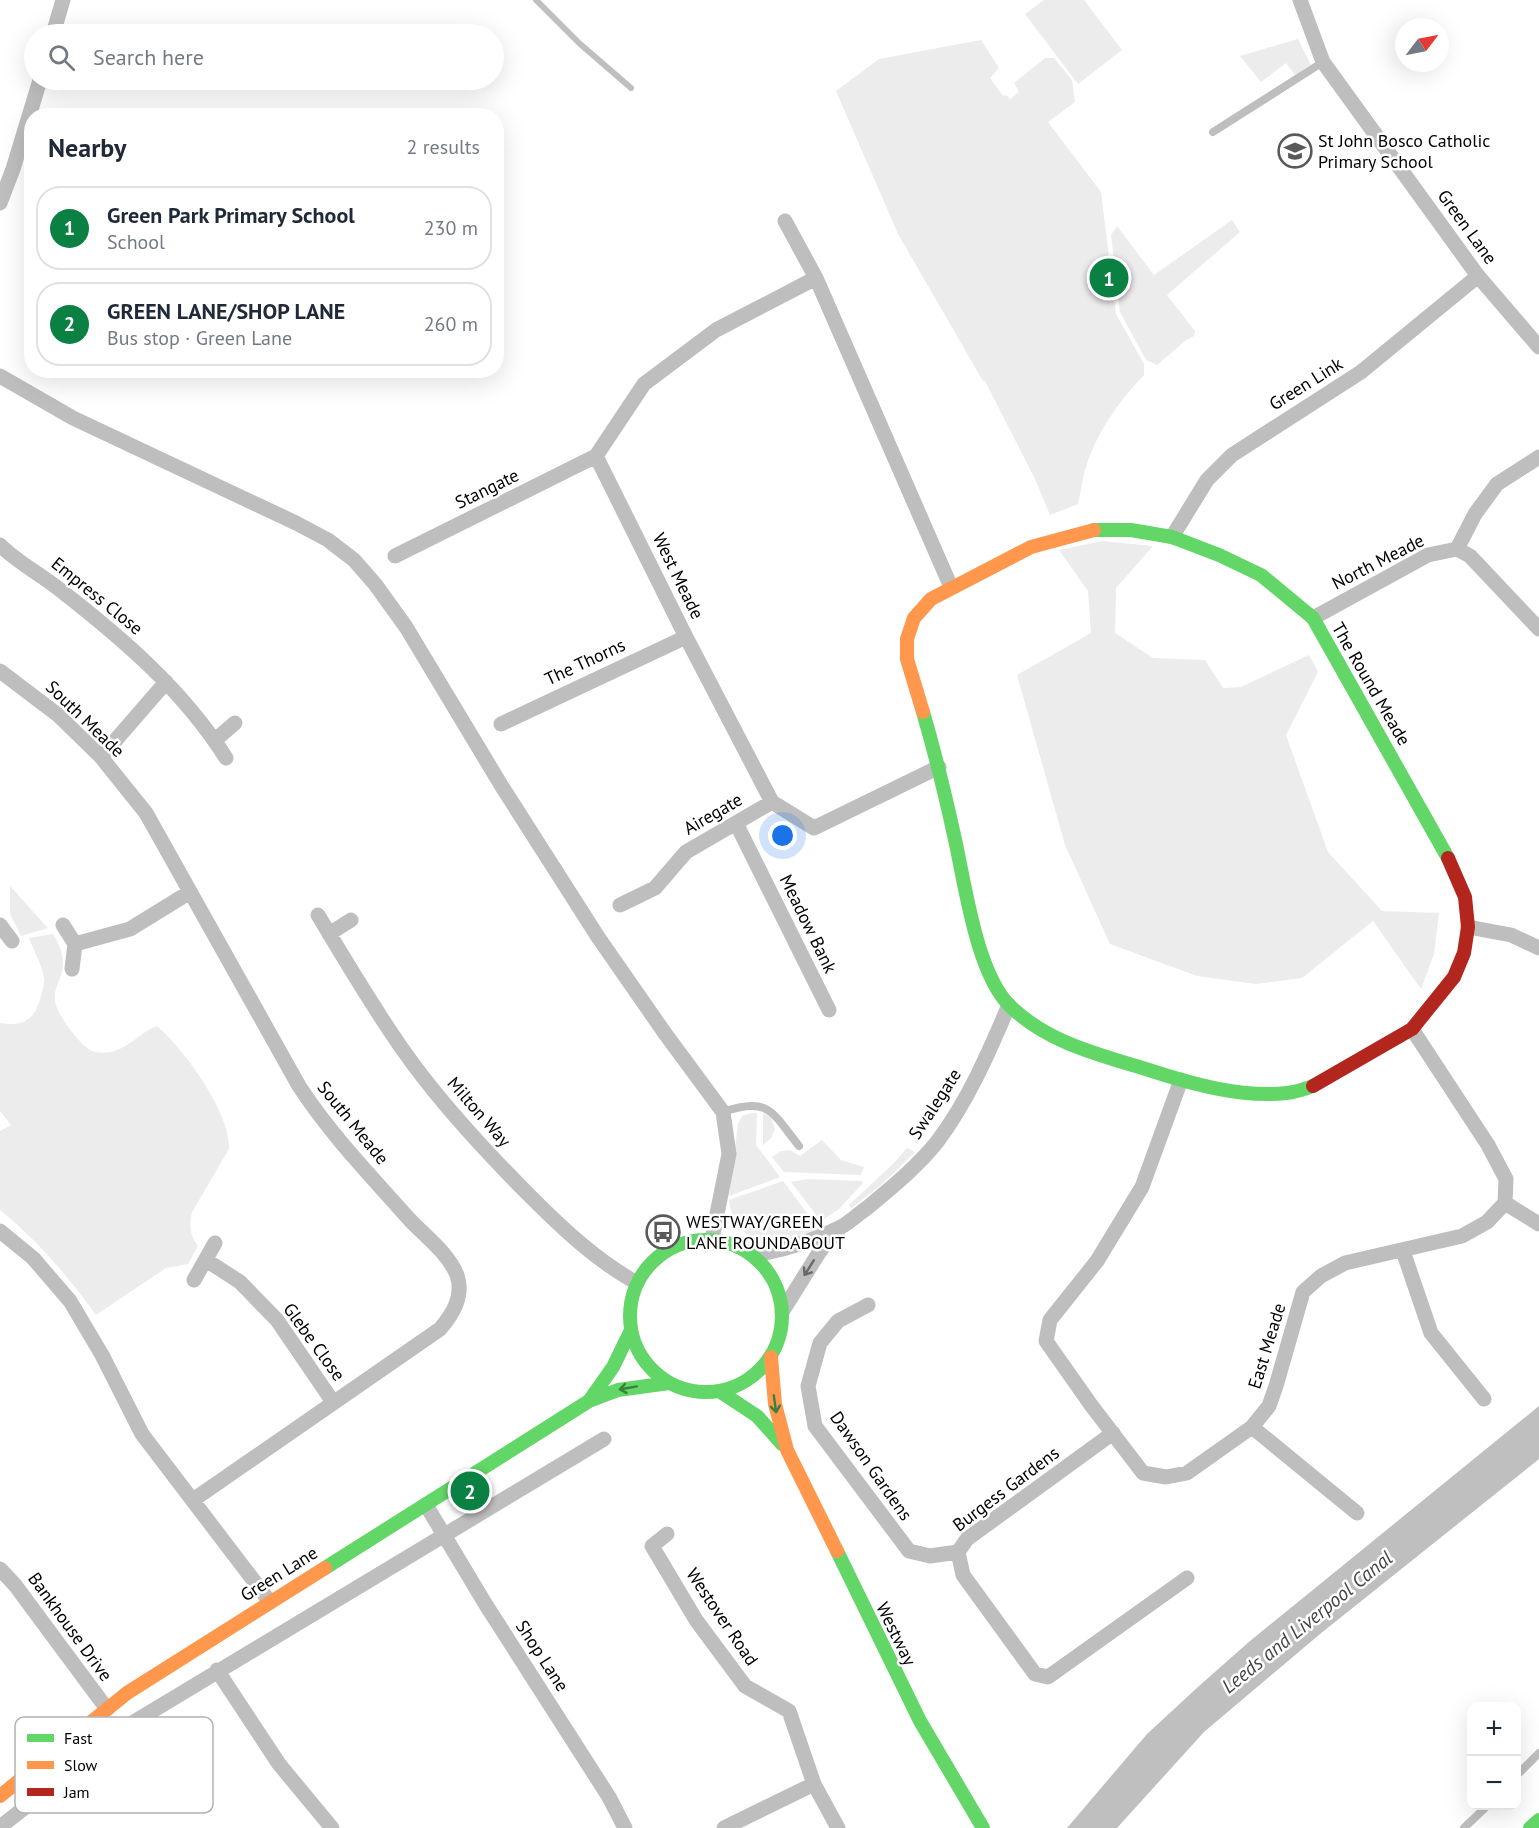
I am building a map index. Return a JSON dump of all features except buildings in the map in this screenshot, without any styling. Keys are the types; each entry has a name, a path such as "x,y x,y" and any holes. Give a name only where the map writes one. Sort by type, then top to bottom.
{"main road":[{"name":"The Round Meade","path":"1094,530 1131,530 1172,537 1219,555 1261,575 1313,618 1452,864 1465,897 1468,927 1464,953 1454,977 1412,1029 1318,1085 1289,1093 1268,1094 1240,1092 1181,1080 1101,1055 1055,1038 1030,1023 1009,1005 994,986 981,954 939,766 907,659 908,639 915,618 931,599 951,587 1031,547 1094,530"},
{"path":"696,1239 712,1239 734,1244 754,1255 772,1276 781,1296 783,1320 779,1340 771,1357 749,1380 728,1389 709,1392 690,1391 669,1383 655,1373 636,1346 629,1316 637,1283 647,1267 662,1252 680,1243 696,1239"},
{"name":"Green Lane","path":"589,1401 621,1357 631,1330"},
{"name":"Westway","path":"771,1357 775,1404 787,1450 920,1721 983,1828"},
{"name":"Green Lane","path":"97,1717 127,1693 589,1401 618,1390 669,1383"},
{"name":"Westway","path":"719,1391 757,1416 787,1450"},
{"name":"Green Lane","path":"0,1796 15,1784"},
{"path":"1530,1828 1539,1820"}],"street":[{"path":"56,24 63,0"},
{"name":"Green Lane","path":"1300,0 1323,62 1478,276 1539,347"},
{"path":"32,108 37,90"},
{"path":"0,203 24,133"},
{"path":"785,221 816,278 951,587"},
{"name":"Green Link","path":"1172,537 1207,480 1232,455 1361,372 1478,276"},
{"path":"596,456 644,384 716,330 816,278"},
{"path":"0,376 73,418 328,540 354,560 375,584 406,627 501,785 598,937 723,1112 729,1155 712,1239"},
{"name":"Stangate","path":"395,556 596,456"},
{"name":"West Meade","path":"596,456 772,802"},
{"path":"1539,457 1497,484 1476,514 1457,549 1470,556 1539,629"},
{"name":"Empress Close","path":"0,545 138,653 215,740 226,758"},
{"name":"North Meade","path":"1313,618 1428,555 1457,549"},
{"name":"The Thorns","path":"501,724 686,636"},
{"name":"South Meade","path":"0,671 58,715 101,757 146,813 283,1058 320,1118 418,1228 447,1257 458,1277 459,1297 454,1314 440,1329 193,1500"},
{"path":"101,757 166,682"},
{"path":"215,740 234,723"},
{"path":"772,802 814,828 939,766"},
{"name":"Airegate","path":"620,905 655,888 686,852 772,802"},
{"name":"Meadow Bank","path":"736,823 829,1010"},
{"path":"75,944 130,929 190,892"},
{"name":"Milton Way","path":"318,915 404,1051 447,1107 508,1174 558,1223 604,1263 637,1283"},
{"path":"329,934 351,920"},
{"path":"0,925 12,941"},
{"path":"63,925 75,944 72,969"},
{"path":"1468,927 1511,935 1539,948"},
{"name":"Swalegate","path":"782,1312 820,1251 840,1227 887,1192 936,1143 960,1106 990,1050 1009,1005"},
{"path":"1412,1029 1488,1145 1502,1171 1506,1179 1505,1203 1539,1224"},
{"name":"East Meade","path":"1181,1080 1142,1187 1097,1261 1050,1320 1047,1341 1143,1473 1166,1477 1187,1473 1252,1427 1269,1406 1303,1292 1321,1276 1345,1263 1462,1236 1487,1222 1505,1203"},
{"name":"Swalegate","path":"754,1255 782,1250 840,1227"},
{"path":"0,1231 33,1258 70,1301 102,1355 142,1434 270,1602"},
{"path":"194,1280 215,1243"},
{"path":"1403,1251 1431,1334 1484,1399"},
{"name":"Glebe Close","path":"206,1260 240,1282 277,1320 333,1402"},
{"name":"Dawson Gardens","path":"868,1305 838,1321 820,1343 808,1386 815,1426 909,1551 930,1556 957,1552"},
{"path":"1252,1427 1357,1513"},
{"name":"Burgess Gardens","path":"1113,1433 967,1539 957,1552 963,1575 1035,1674 1048,1677 1187,1578"},
{"path":"142,1717 604,1439"},
{"name":"Shop Lane","path":"426,1504 486,1605 609,1797 626,1828"},
{"name":"Westover Road","path":"667,1534 652,1546 696,1620 745,1686 789,1712 814,1784"},
{"name":"Bankhouse Drive","path":"0,1569 15,1585 107,1709"},
{"path":"217,1670 279,1764 332,1828"},
{"path":"724,1828 814,1784 838,1828"},
{"path":"0,1827 18,1813"}],"lane":[{"path":"1213,132 1323,62"},
{"path":"723,1112 741,1106 759,1104 775,1115 799,1146"},
{"path":"1521,1771 1539,1753"},
{"path":"1464,1828 1483,1810"}],"shaded area":[{"path":"1044,0 1084,0 1122,50 1078,84 1025,14"},
{"path":"1298,39 1311,65 1295,75 1286,63 1261,82 1240,56"},
{"path":"981,40 999,68 990,78 1003,96 1006,95 1010,99 1019,92 1014,83 1045,58 1054,58 1072,80 1075,102 1048,122 1101,192 1116,314 1144,364 1144,375 1118,406 1096,442 1085,472 1078,504 1050,515 1035,479 985,381 898,234 836,91 879,59"},
{"path":"1232,220 1240,232 1167,295 1195,331 1194,336 1157,365 1146,360 1120,312 1111,235 1117,226 1154,275"},
{"path":"1102,541 1153,546 1116,588 1115,633 1153,658 1205,660 1223,688 1241,687 1309,655 1318,672 1286,735 1328,852 1382,911 1439,913 1434,954 1421,989 1373,921 1302,978 1256,984 1197,976 1110,944 1065,845 1017,675 1091,633 1088,591 1059,550"},
{"path":"10,886 48,928 21,936 10,914"},
{"path":"53,934 61,950 63,961 55,1001 64,1021 74,1035 90,1050 107,1052 122,1048 157,1026 180,1049 204,1082 228,1134 229,1149 192,1212 191,1230 198,1246 188,1264 166,1268 96,1315 51,1259 0,1210 0,1131 11,1125 0,1111 0,1023 21,1023 35,1011 44,980 42,968 29,938"},
{"path":"757,1113 756,1145 780,1177 729,1196 738,1124 742,1116"},
{"path":"763,1113 771,1117 775,1129 771,1138 763,1145"},
{"path":"822,1140 841,1160 864,1167 861,1175 784,1172 772,1157 781,1151 790,1150 800,1156"},
{"path":"907,1148 915,1152 880,1186 851,1208 849,1205"},
{"path":"808,1179 862,1181 863,1183 839,1209 821,1221 791,1182"},
{"path":"783,1181 819,1229 806,1236 783,1243 773,1244 754,1239 746,1234 734,1219 729,1200"}],"water":[{"name":"Leeds and Liverpool Canal","path":"1539,1406 1539,1459 1320,1634 1204,1732 1117,1828 1067,1828 1147,1734 1199,1686 1250,1641"}],"waterway":[{"path":"536,0 579,43 631,88"}],"traffic: fast":[{"path":"1094,530 1131,530 1172,537 1219,555 1261,575 1313,618 1448,858"},
{"path":"923,712 980,950 998,991 1010,1006 1025,1019 1058,1039 1112,1059 1199,1085 1234,1092 1270,1094 1290,1093 1313,1086"},
{"path":"706,1240 735,1245 760,1262 777,1287 782,1316 777,1345 760,1370 735,1387 706,1392 677,1387 652,1370 635,1345 630,1316 635,1287 652,1262 677,1245 706,1240"},
{"path":"589,1401 613,1367 631,1330"},
{"path":"325,1568 589,1401 618,1390 669,1383"},
{"path":"719,1391 757,1416 782,1444"},
{"path":"837,1551 920,1721 983,1828"},
{"path":"1530,1828 1539,1820"}],"traffic: slow":[{"path":"923,712 907,659 907,639 914,618 931,599 1031,547 1094,530"},
{"path":"771,1357 775,1404 787,1450 837,1551"},
{"path":"97,1717 127,1693 325,1568"},
{"path":"0,1796 15,1784"}],"traffic: jam":[{"path":"1313,1086 1412,1029 1454,977 1464,953 1468,927 1465,897 1448,858"}],"place":[{"name":"St John Bosco Catholic Primary School","path":"1295,151"},
{"name":"Green Park Primary School","path":"1109,278"},
{"name":"WESTWAY/GREEN LANE ROUNDABOUT","path":"663,1232"},
{"name":"GREEN LANE/SHOP LANE","path":"470,1491"}]}
